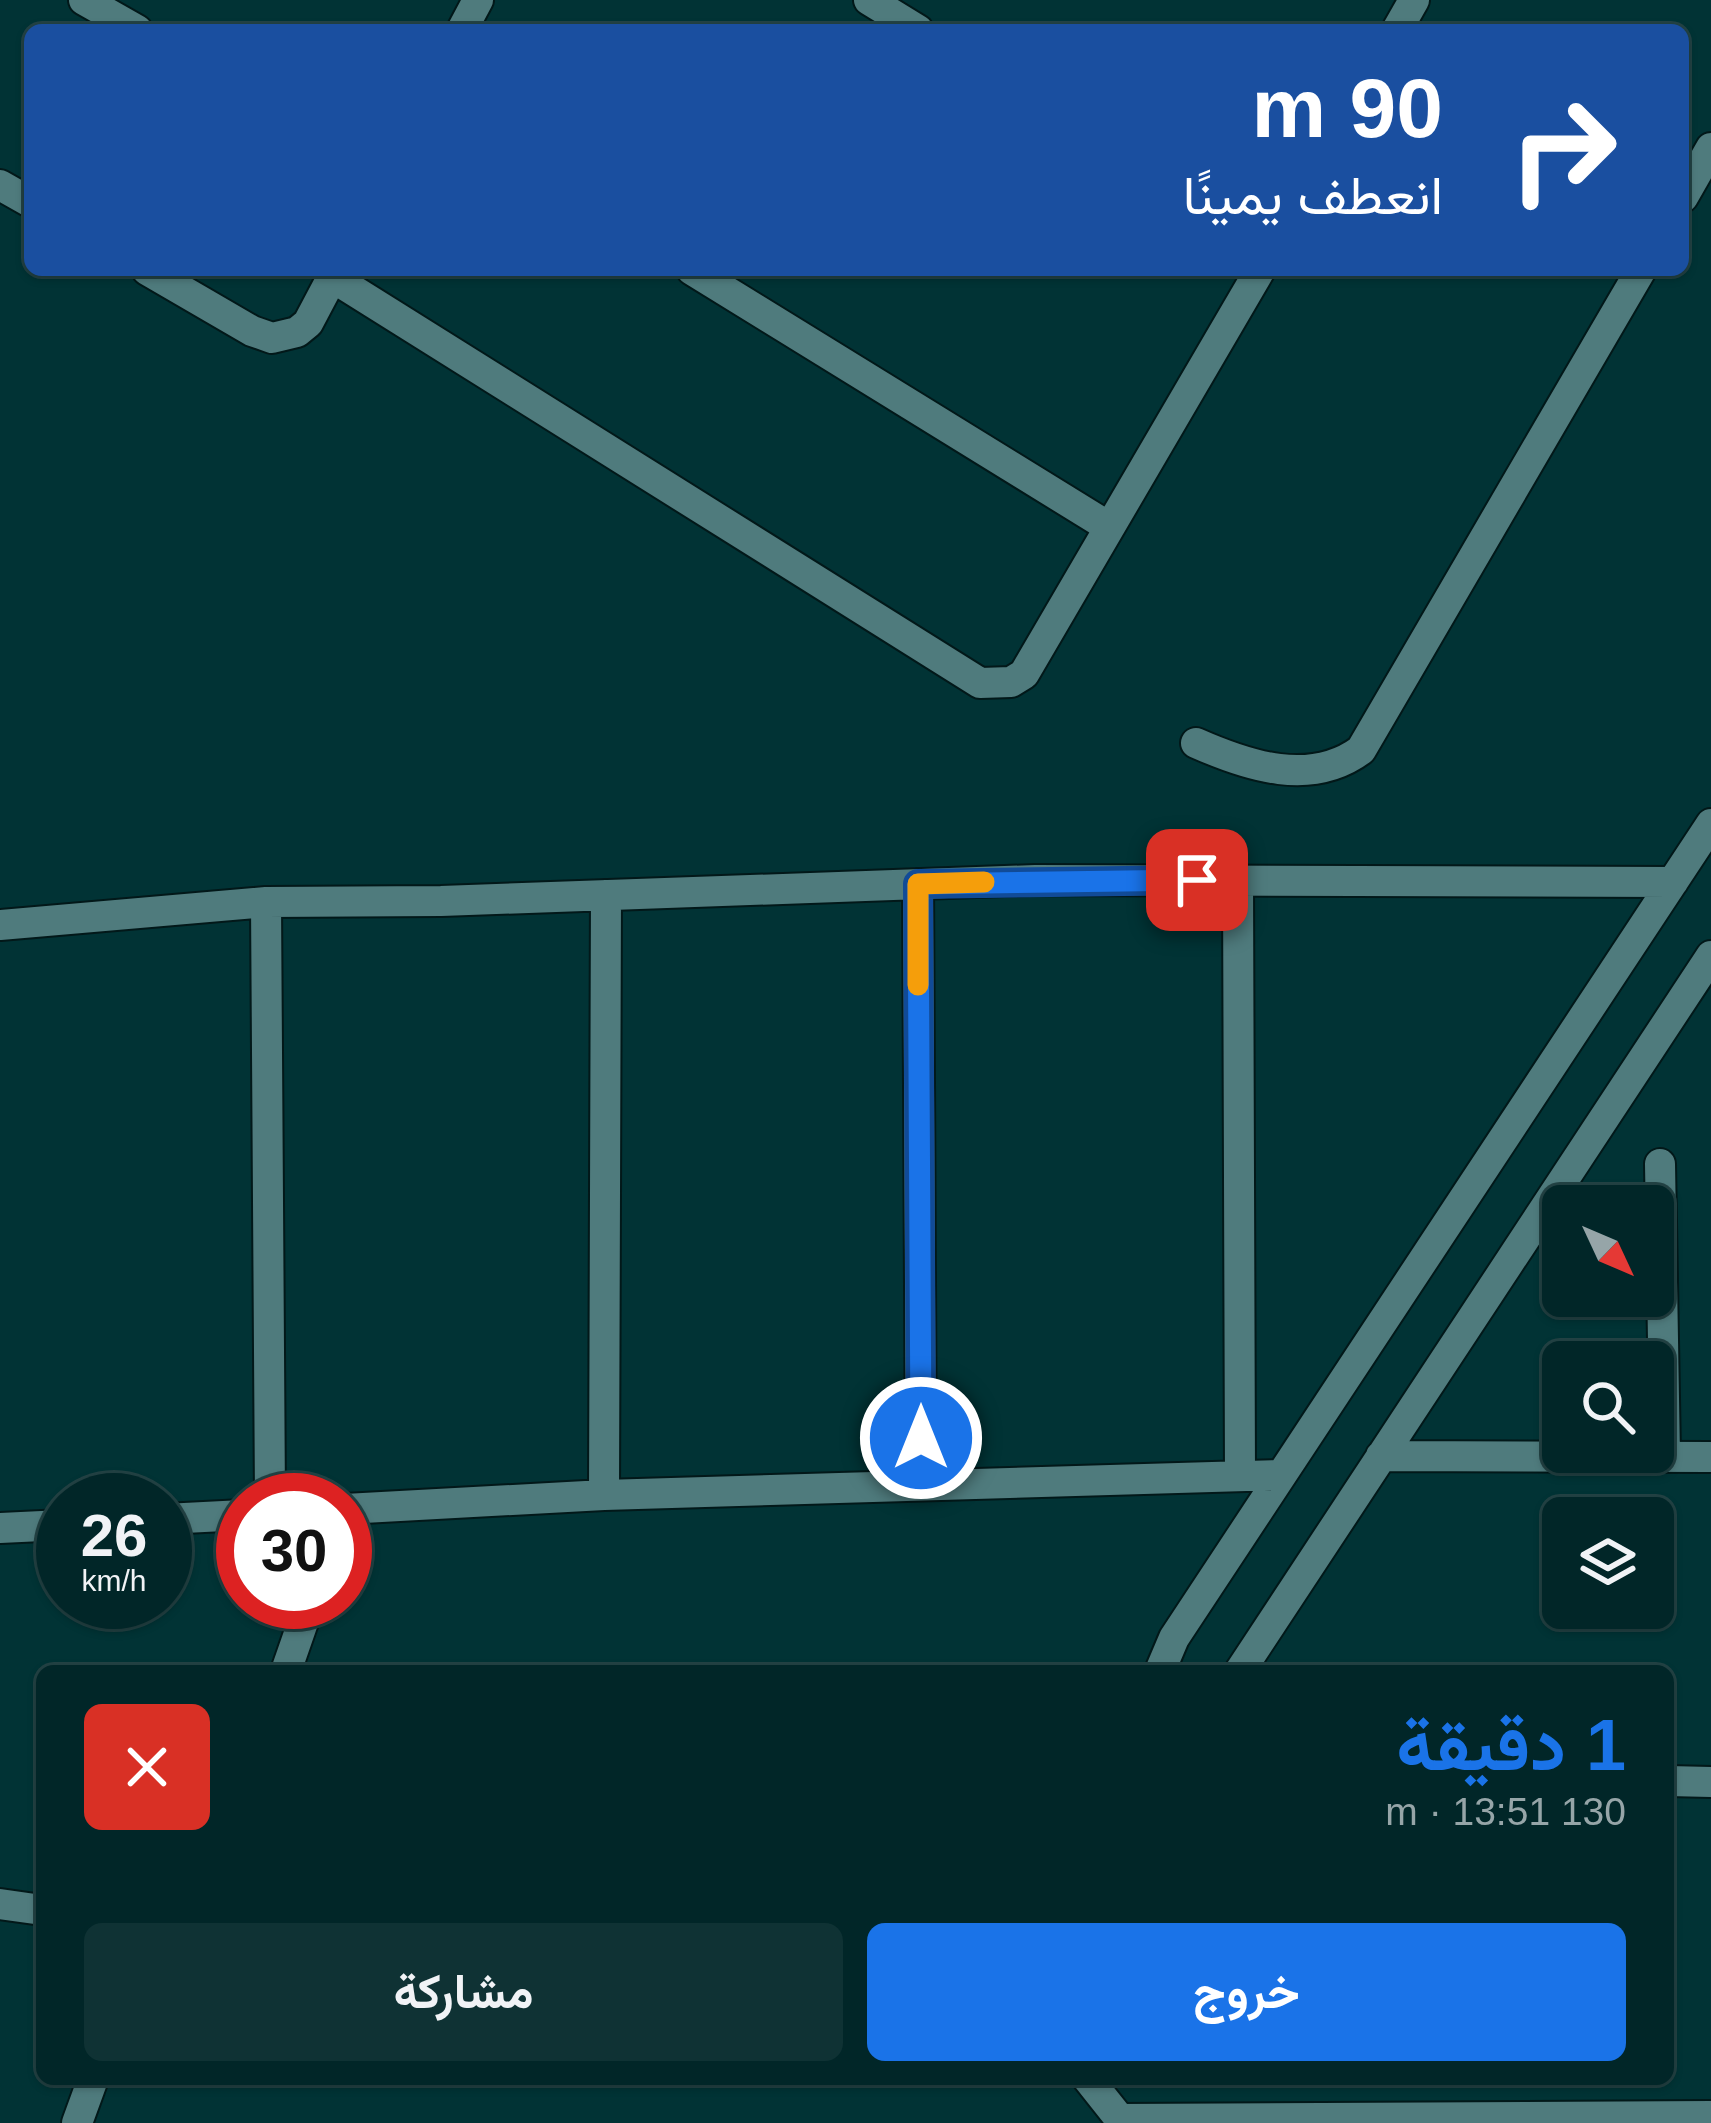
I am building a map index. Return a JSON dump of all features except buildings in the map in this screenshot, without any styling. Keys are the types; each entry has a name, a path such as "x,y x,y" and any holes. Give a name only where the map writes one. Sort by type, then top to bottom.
{"street":[{"path":"84,0 126,24"},
{"path":"869,0 908,24"},
{"path":"1689,186 1711,148"},
{"path":"157,276 272,338 297,332 308,323 332,276"},
{"path":"339,276 980,683 1011,682 1024,674 1255,276"},
{"path":"702,276 1109,527"},
{"path":"1196,743 1256,765 1300,770 1333,767 1361,750 1638,276"},
{"path":"1163,1665 1174,1638 1711,824"},
{"path":"1238,880 1240,1476"},
{"path":"0,925 266,902 918,884 1672,882"},
{"path":"918,884 921,1484"},
{"path":"604,1495 606,895"},
{"path":"266,902 270,1473"},
{"path":"1244,1665 1711,956"},
{"path":"1660,1163 1663,1341"},
{"path":"1381,1456 1542,1457"},
{"path":"1674,1457 1711,1457"},
{"path":"372,1508 604,1495 1281,1475"},
{"path":"0,1528 36,1526"},
{"path":"288,1665 301,1629"},
{"path":"1674,1781 1711,1781"},
{"path":"0,1904 36,1909"},
{"path":"77,2123 91,2085"},
{"path":"1093,2085 1121,2121 1711,2116"}],"slow traffic":[{"path":"918,985 918,884 984,882"}],"route":[{"path":"921,1438 918,884 1197,880"}]}
